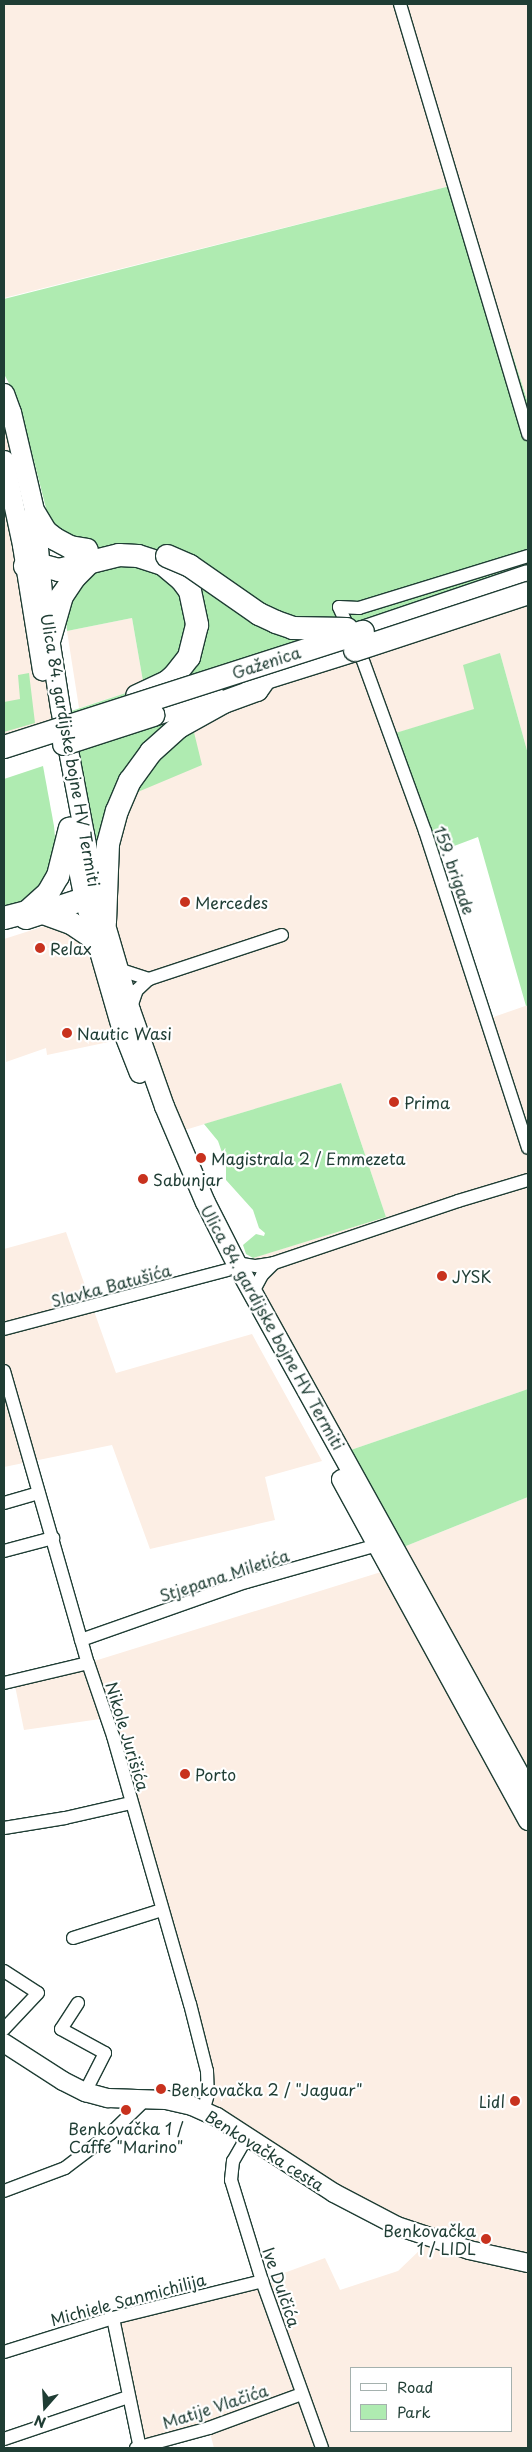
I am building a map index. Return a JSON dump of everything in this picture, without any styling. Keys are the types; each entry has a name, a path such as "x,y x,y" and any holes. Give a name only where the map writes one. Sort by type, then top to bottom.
{"highway":[{"path":"35,514 46,532 87,557"},
{"path":"33,566 60,570 87,557 116,547 142,549 165,560 190,566 259,614 276,622 293,628 363,632"},
{"path":"50,638 62,596 87,557"},
{"path":"94,718 104,708 154,690 167,682 189,657 197,625 195,607 190,591 165,560"},
{"name":"Gaženica","path":"4,747 363,632 528,576"},
{"name":"Gaženica","path":"4,763 528,593"},
{"path":"44,913 71,923 100,930 108,844 122,799 140,767 151,752 179,727 224,702 257,690 266,677"},
{"path":"4,918 27,912 48,893 58,876 70,828"},
{"path":"4,924 44,913 89,893"}],"main road":[{"name":"Ulica 84. gardijske bojne HV Termiti","path":"4,393 11,412 35,514 33,566 70,828 100,930 121,1027 159,1127 194,1208 231,1266 378,1545 528,1820"},
{"name":"Ulica 84. gardijske bojne HV Termiti","path":"4,460 33,566 50,638 89,893"},
{"name":"Ulica 84. gardijske bojne HV Termiti","path":"100,930 118,968 130,1010 164,1106 231,1266 253,1292 528,1790"},
{"name":"Benkovačka cesta","path":"4,2043 63,2081 85,2092 108,2098 166,2100 217,2117 334,2193 397,2226 469,2250 528,2263"}],"street":[{"path":"400,4 528,434"},
{"name":"159. brigade","path":"528,556 359,608 339,608 362,658 425,831 528,1148"},
{"path":"130,1010 137,990 149,979 282,936"},
{"path":"118,968 149,979"},
{"name":"Slavka Batušića","path":"4,1329 231,1266 256,1266 274,1263 458,1201 528,1180"},
{"path":"253,1292 262,1275 274,1263"},
{"name":"Nikole Jurišića","path":"4,1372 88,1663 113,1736 207,2072 208,2094 203,2111"},
{"path":"4,1503 38,1493"},
{"path":"4,1551 53,1538"},
{"name":"Stjepana Miletića","path":"82,1640 246,1582 378,1545"},
{"path":"4,1683 88,1663"},
{"path":"4,1828 65,1818 131,1803"},
{"path":"73,1938 162,1910"},
{"path":"4,1971 38,1993 4,2029"},
{"path":"78,2003 61,2029 105,2053 85,2092"},
{"path":"4,2191 65,2168 111,2133 146,2099"},
{"name":"Ive Dulčića","path":"247,2137 233,2161 231,2180 262,2281 322,2448"},
{"name":"Michiele Sanmichilija","path":"4,2352 113,2318 262,2281"},
{"path":"113,2318 139,2448"},
{"name":"Matije Vlačića","path":"139,2448 209,2428 302,2394"},
{"path":"4,2439 128,2396"}],"shaded area":[{"path":"4,4 528,4 528,403 458,184 4,298"},
{"path":"4,426 25,514 60,737 4,755"},
{"path":"528,593 528,754 500,653 475,709 390,735 488,1019 528,1005 528,1389 342,1453 236,1263 386,1217 341,1083 175,1133 114,954 113,824 191,720 188,704"},
{"path":"132,618 144,687 79,708 67,631"},
{"path":"48,925 87,942 118,1040 47,1055 46,1048 6,1062 4,939"},
{"path":"66,1232 116,1373 252,1334 322,1461 265,1477 275,1520 150,1549 112,1445 4,1467 4,1249"},
{"path":"528,1497 528,1788 396,1550"},
{"path":"381,1572 528,1820 528,2448 214,2448 209,2429 140,2447 113,2318 262,2281 325,2258 340,2290 398,2271 422,2248 428,2237 203,2111 208,2094 107,1718 24,1730 14,1681 88,1663"}],"green space":[{"path":"458,184 528,403 528,593 355,650 191,720 202,765 121,799 91,869 56,716 144,687 132,618 67,631 59,533 49,520 19,402 4,374 4,299"},
{"path":"500,653 528,754 528,1005 526,1006 478,837 433,854 389,735 474,709 463,665"},
{"path":"29,673 35,723 4,732 4,702 20,699 18,675"},
{"path":"43,766 54,826 56,849 52,867 42,886 26,904 4,911 4,779"},
{"path":"341,1083 386,1217 253,1258 246,1254 243,1245 256,1234 264,1236 265,1233 259,1228 253,1210 226,1180 226,1164 218,1141 204,1124"},
{"path":"528,1389 528,1497 396,1550 342,1453"}],"place":[{"name":"Mercedes","path":"185,902"},
{"name":"Relax","path":"40,948"},
{"name":"Nautic Wasi","path":"67,1033"},
{"name":"Prima","path":"394,1102"},
{"name":"Magistrala 2 / Emmezeta","path":"201,1158"},
{"name":"Sabunjar","path":"143,1179"},
{"name":"JYSK","path":"442,1276"},
{"name":"Porto","path":"185,1774"},
{"name":"Benkovačka 2 / \"Jaguar\"","path":"161,2089"},
{"name":"Lidl","path":"515,2101"},
{"name":"Benkovačka 1 / Caffe \"Marino\"","path":"126,2110"},
{"name":"Benkovačka 1 / LIDL","path":"486,2239"}]}
